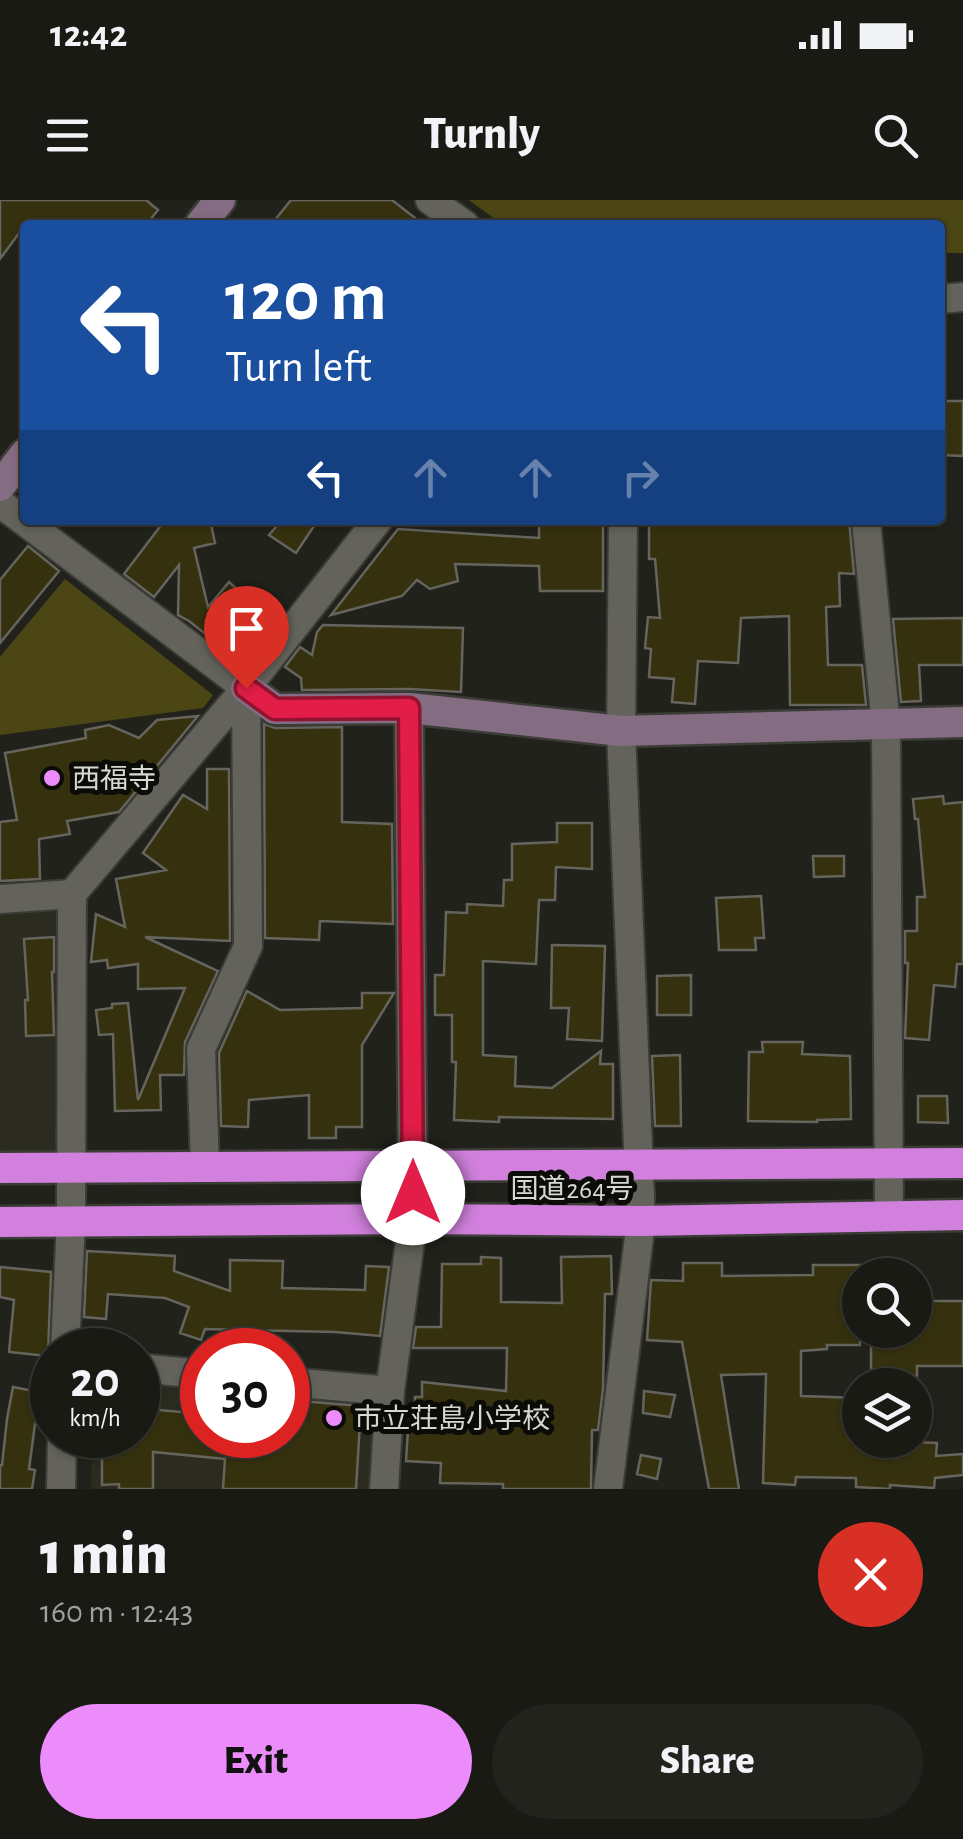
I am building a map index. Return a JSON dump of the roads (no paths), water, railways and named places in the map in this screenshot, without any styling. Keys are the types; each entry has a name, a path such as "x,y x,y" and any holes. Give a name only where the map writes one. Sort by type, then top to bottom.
{"highway":[{"name":"国道264号","path":"0,1168 963,1163"},
{"name":"国道264号","path":"0,1222 640,1221 963,1215"}],"street":[{"path":"204,220 220,200"},
{"path":"430,200 458,220"},
{"path":"0,486 20,460"},
{"path":"0,503 20,518"},
{"path":"29,525 275,709 409,708 620,731 963,722"},
{"path":"67,1328 72,894 246,688 374,525"},
{"path":"608,1489 640,1221 620,731 623,525"},
{"path":"866,525 886,726 889,1214"},
{"path":"206,1167 201,1049 248,946 246,688"},
{"path":"384,1489 390,1391 413,1219 409,708"},
{"path":"0,899 72,894"},
{"path":"310,1384 390,1391"},
{"path":"61,1489 62,1458"}],"place":[{"name":"西福寺","path":"52,778"},
{"name":"市立荘島小学校","path":"334,1418"}]}
